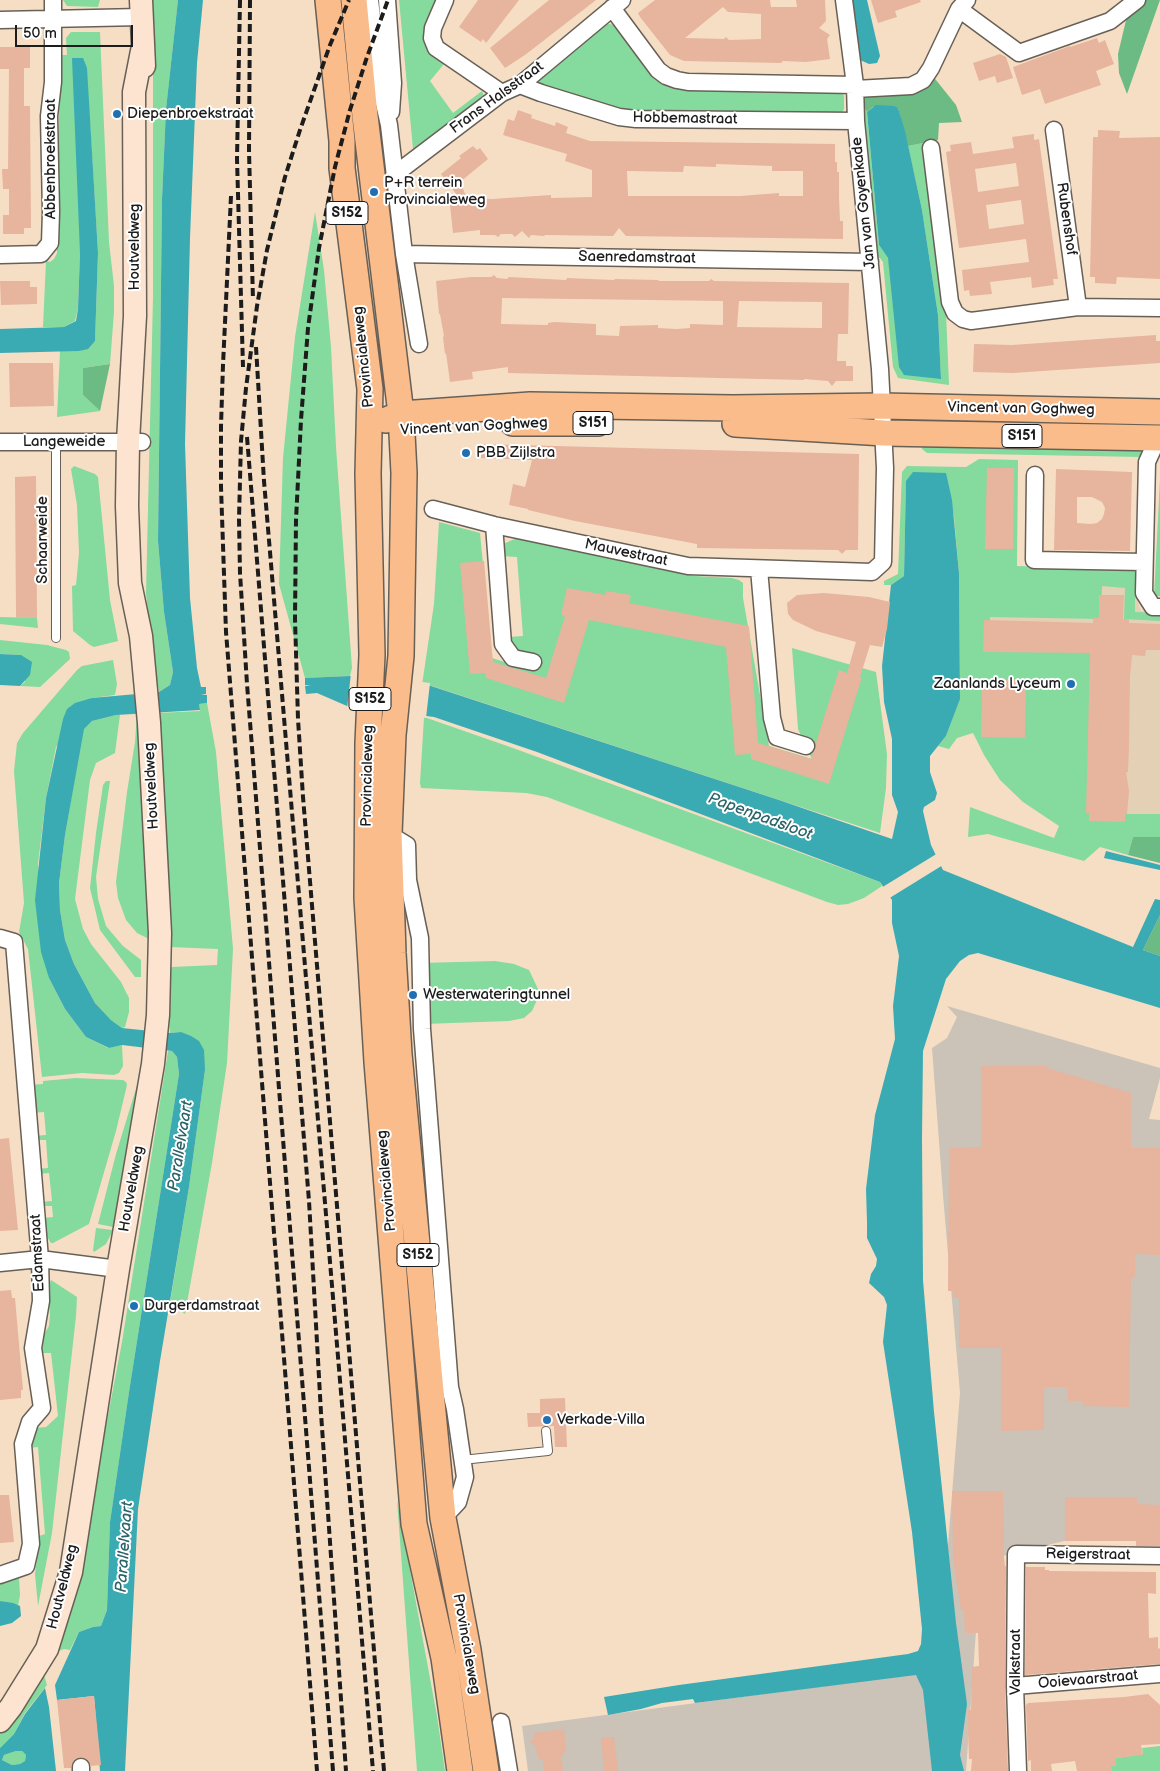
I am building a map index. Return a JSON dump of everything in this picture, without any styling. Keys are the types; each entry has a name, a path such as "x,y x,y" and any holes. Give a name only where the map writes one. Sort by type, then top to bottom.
{"main road":[{"name":"Provincialeweg","path":"328,0 342,141 342,168 370,389 369,483 372,655 368,742 368,917 378,1072 414,1524 444,1658 460,1771"},
{"name":"Provincialeweg","path":"354,0 401,424 404,489 401,656 393,735 389,834 399,1054 443,1518 468,1650 486,1771"},
{"name":"Vincent van Goghweg","path":"369,426 401,424 530,405 733,408 882,406 1160,412"},
{"name":"Vincent van Goghweg","path":"401,424 441,427 520,422 738,424 884,433 1159,438"},
{"path":"414,1524 443,1518"}],"street":[{"name":"Abbenbroekstraat","path":"0,255 41,254 50,243 52,212 49,116 53,82 53,0"},
{"path":"370,0 380,86 390,125"},
{"path":"387,0 393,84 390,125 394,174 404,254 419,344"},
{"path":"445,0 433,28 432,38 436,48 502,93"},
{"name":"Jan van Goyenkade","path":"844,0 855,87 856,121 882,406"},
{"path":"617,4 658,70 666,76 677,80 688,82 855,87 911,86 923,80 963,5 1019,54 1110,21 1137,0"},
{"name":"Frans Halsstraat","path":"394,174 502,93 520,85 617,4"},
{"path":"0,20 53,19 141,9"},
{"name":"Houtveldweg","path":"0,1721 11,1707 47,1649 71,1572 118,1269 153,1064 158,1016 160,933 149,723 141,636 140,498 135,442 149,283 147,92 142,52 141,9"},
{"name":"Hobbemastraat","path":"520,85 619,117 636,119 856,121"},
{"name":"Rubenshof","path":"1054,130 1078,308"},
{"path":"931,148 950,302 956,313 963,319 971,320 1078,308 1160,308"},
{"name":"Saenredamstraat","path":"404,254 870,262"},
{"path":"882,406 884,433"},
{"name":"Mauvestraat","path":"433,509 494,525 688,566 872,572 883,562 884,433"},
{"name":"Vincent van Goghweg","path":"1159,438 1147,462 1144,592 1153,607 1160,607"},
{"name":"Langeweide","path":"0,442 135,442"},
{"path":"1035,475 1034,560 1144,562"},
{"path":"494,525 503,644 513,658 533,662"},
{"path":"759,569 772,718 777,737 806,746"},
{"name":"Provincialeweg","path":"389,834 407,845 408,880 420,938 422,1038 450,1386 464,1477 458,1502 443,1518"},
{"name":"Edamstraat","path":"0,1575 26,1566 31,1544 23,1444 30,1422 42,1408 33,1348 41,1301 40,1259 14,942 3,938"},
{"path":"0,1263 40,1259 118,1269"},
{"name":"Reigerstraat","path":"1016,1554 1160,1556"},
{"name":"Valkstraat","path":"1016,1554 1015,1686 1018,1771"},
{"name":"Ooievaarstraat","path":"1015,1686 1160,1674"},
{"path":"501,1722 509,1771"}],"lane":[{"name":"Schaarweide","path":"56,442 56,638"},
{"path":"462,1460 548,1451 546,1431"}],"shaded area":[{"name":"Zaanlands Lyceum","path":"1128,575 1141,611 1160,612 1160,832 1082,832 981,615"},
{"path":"947,1006 1160,1068 1160,1078 1149,1119 1160,1120 1160,1518 981,1561 966,1771 528,1771 522,1726 938,1671 960,1393 932,1048 947,1038 957,1017"}],"green space":[{"path":"63,0 100,0 98,7 67,6"},
{"path":"153,0 178,0 166,109 162,199 158,541 164,612 173,672 170,685 159,692 151,643 146,593 153,297"},
{"path":"399,0 440,0 423,41 444,64 430,81 453,113 482,91 484,96 413,149"},
{"path":"1136,0 1160,0 1127,94 1119,73 1118,54 1127,16"},
{"path":"604,23 614,25 620,29 655,77 841,91 844,96 844,109 842,113 634,114 538,85 538,80"},
{"path":"71,32 100,32 114,312 110,364 83,368 83,395 100,411 57,417 60,351 79,351 95,341 98,253 90,123 80,253 78,308 75,321 64,327 43,327 46,261 50,262 57,253 60,55 67,55 66,38"},
{"path":"932,75 956,105 962,122 939,123 938,140 908,146 898,108 873,107 867,112 860,100 866,92"},
{"path":"860,100 867,112 879,245 888,258 941,379 938,315 922,210 908,146 923,143 946,313 949,385 898,378 893,367 883,262 880,258 876,257"},
{"path":"315,212 324,270 331,347 336,447 352,668 350,676 305,678 279,584 283,458 295,337"},
{"path":"110,364 100,411 83,395 83,368"},
{"path":"923,440 1145,445 1140,457 927,453 922,449"},
{"path":"979,459 1018,460 1017,566 1135,569 1135,612 1160,613 1160,621 1124,619 1125,588 1102,586 1101,619 990,617 989,644 1090,649 1118,814 1160,814 1160,837 1133,837 1128,855 1100,847 1084,861 988,834 968,837 970,807 1054,838 1059,826 1023,802 1000,780 973,733 957,738 949,749 938,746 946,736 960,698 959,573 954,517 945,473 906,481 904,576 891,585 884,585 884,581 898,574 902,472 907,466 966,467"},
{"path":"74,466 98,477 110,600 118,641 94,647 73,631 72,586 76,585 79,553 77,505 71,469"},
{"path":"1160,479 1160,596 1154,596"},
{"path":"439,522 480,533 492,658 533,671 538,654 509,648 508,637 523,636 517,557 500,556 503,544 517,538 695,576 732,578 743,583 743,598 769,746 812,759 798,729 792,648 876,672 887,754 886,788 880,833 432,686 422,685 434,604"},
{"path":"0,617 37,618 38,628 0,624"},
{"path":"0,640 47,645 66,650 69,652 70,659 40,687 20,686 25,682 21,655 0,654"},
{"path":"113,660 117,684 115,695 92,698 56,747 46,798 38,864 49,978 65,1009 86,1037 108,1048 122,1045 123,1066 119,1073 114,1075 82,1073 42,1077 28,949 19,932 24,903 14,771 17,743 23,733 77,670 82,666"},
{"path":"207,703 216,752 233,949 227,1063 212,1163 185,1314 170,1303 189,1187 205,1070 181,1032 170,1033 171,967 217,965 218,949 170,947 158,713 200,711 199,704"},
{"path":"137,713 141,741 151,940 137,933 126,920 118,898 116,882 135,742"},
{"path":"120,715 115,753 96,763 90,780 75,899 83,929 91,944 121,982 129,998 129,1012 125,1027 122,1028 111,1020 95,1003 74,964 65,940 60,910 59,883 83,729 92,721"},
{"path":"424,717 880,882 882,886 864,898 848,904 838,905 547,797 526,793 421,788"},
{"path":"106,781 110,781 96,877 98,899 106,926 123,946 141,960 141,977 135,977 100,930 90,888 103,785"},
{"path":"1133,837 1160,837 1160,863 1128,855"},
{"path":"1160,915 1160,956 1143,950"},
{"path":"495,961 514,964 529,970 538,989 537,1000 532,1011 524,1018 509,1021 424,1024 421,963"},
{"path":"168,1051 172,1051 177,1057 179,1074 110,1522 107,1610 101,1626 79,1632 70,1650 64,1649 53,1653 99,1463 122,1342"},
{"path":"75,1078 123,1080 127,1085 116,1131 89,1224 51,1243 45,1234 42,1218 53,1217 52,1206 41,1206 40,1202 52,1201 49,1173 38,1174 37,1169 48,1168 46,1140 34,1140 34,1136 46,1135 44,1112 31,1113 29,1085 43,1084 43,1081"},
{"path":"138,1082 140,1087 113,1227 98,1224 116,1154"},
{"path":"96,1228 113,1230 106,1244 94,1252 93,1250"},
{"path":"51,1280 77,1297 52,1533 38,1606 35,1574 37,1558 36,1537 45,1534 38,1447 28,1448 34,1428 46,1427 58,1416 51,1353 42,1353 42,1338 49,1326 48,1286"},
{"path":"397,1500 437,1716 445,1771 417,1771"},
{"path":"19,1578 20,1595 18,1606 0,1601 0,1580"},
{"path":"44,1675 47,1685 25,1713 14,1734 0,1748 0,1732"},
{"path":"1160,1746 1160,1771 1111,1771 1111,1766 1116,1765 1116,1758 1143,1754 1142,1748"},
{"path":"22,1751 26,1755 25,1761 12,1765 2,1760 4,1755"}],"water":[{"name":"Parallelvaart","path":"178,0 203,0 197,63 185,444 190,598 197,668 201,687 206,687 206,694 201,695 207,695 207,703 199,704 200,710 116,715 92,721 84,729 65,835 59,883 60,910 65,940 74,964 95,1003 111,1020 122,1028 170,1033 181,1032 191,1036 199,1041 204,1050 205,1070 189,1187 138,1509 125,1771 100,1771 94,1696 57,1700 55,1685 79,1632 101,1626 107,1610 110,1522 179,1074 177,1057 172,1051 122,1045 109,1048 86,1037 65,1009 49,978 41,952 35,900 46,798 63,719 67,709 75,703 92,698 159,692 170,685 173,672 164,612 158,541 162,199 166,109"},
{"path":"852,0 867,0 880,56 877,63 869,64 860,60"},
{"path":"72,58 83,58 87,68 98,253 95,341 88,349 79,351 0,353 0,329 64,327 76,321 80,253"},
{"path":"876,105 898,108 905,131 922,210 938,315 941,379 904,375 899,367 888,258 879,245 867,112"},
{"name":"Papenpadsloot","path":"913,472 946,473 952,500 959,573 960,699 946,736 930,756 930,772 937,793 935,800 924,807 923,811 931,845 943,870 1133,947 1155,899 1160,900 1160,915 1143,950 1160,956 1160,1008 978,953 969,955 960,961 946,979 923,1051 923,1280 934,1412 956,1623 967,1704 960,1755 964,1771 932,1771 923,1690 916,1675 695,1703 693,1699 662,1703 608,1715 604,1697 908,1654 918,1651 921,1644 922,1629 912,1532 883,1342 887,1305 884,1297 869,1283 877,1259 867,1238 866,1189 875,1115 895,1039 893,1006 899,956 892,923 892,900 880,882 537,752 434,717 347,706 317,693 306,694 305,686 311,685 305,685 305,678 350,676 431,686 892,839 898,812 892,795 892,739 884,702 882,666 891,585 904,576 906,481"},
{"path":"0,654 21,655 32,662 30,675 20,686 0,685"},
{"path":"1106,851 1160,865 1160,870 1104,858"},
{"path":"0,1601 20,1606 21,1616 12,1623 0,1626"},
{"path":"45,1688 56,1771 0,1771 0,1748 14,1734 25,1714","holes":["22,1751 26,1755 25,1761 20,1764 12,1765 2,1760 4,1755"]}],"pier":[{"path":"351,673 430,683 426,718 347,709"},
{"path":"938,853 943,865 888,899 881,888"}],"building":[{"path":"478,0 519,0 486,43 483,39 481,42 459,27"},
{"path":"549,0 596,0 525,55 505,68 490,48"},
{"path":"655,0 770,0 771,7 797,7 796,0 825,0 826,21 819,28 830,35 827,39 830,59 806,62 783,61 781,63 684,61 670,55 638,13","holes":["723,7 728,12 761,14 761,39 729,40 726,37 724,39 685,38"]},
{"path":"871,0 920,0 921,2 895,11 897,17 878,23"},
{"path":"1097,38 1099,43 1105,40 1114,64 1096,71 1101,85 1045,104 1040,89 1022,95 1013,67"},
{"path":"0,47 30,47 30,68 24,68 24,106 30,106 31,228 24,228 24,234 3,234 3,215 9,215 9,189 3,189 2,169 8,169 9,69 0,69"},
{"path":"1000,54 1006,57 1013,78 997,83 995,76 979,81 973,63"},
{"path":"518,110 532,115 531,118 555,126 556,122 568,127 566,133 590,141 835,144 835,162 837,162 837,172 839,172 840,221 843,221 843,239 626,236 619,228 613,236 531,235 529,238 522,231 515,237 512,234 501,234 498,237 495,235 480,235 480,230 453,233 450,205 463,203 441,174 461,158 459,156 473,146 477,150 480,148 488,159 460,182 467,198 492,199 551,195 551,198 592,197 592,170 565,161 567,154 503,135 508,119 514,121","holes":["716,164 772,166 772,171 803,171 803,196 779,196 779,193 740,196 628,196 627,171 683,172 684,166 716,167"]},
{"path":"1098,130 1120,131 1119,138 1160,137 1160,279 1117,277 1116,284 1095,283 1095,277 1090,277 1093,137 1098,137"},
{"path":"1034,134 1034,140 1039,139 1058,279 1053,279 1054,285 1032,288 1031,277 990,282 992,294 970,296 969,290 964,291 962,270 1029,262 1026,239 959,248 946,152 951,151 950,145 971,142 973,154 1014,148 1012,137","holes":["1016,163 1019,186 978,192 975,169","1021,200 1024,224 989,229 986,205"]},
{"path":"494,275 497,278 507,279 509,277 566,280 567,278 709,281 711,279 714,281 849,283 848,334 838,334 837,361 846,361 846,366 853,366 853,381 836,381 832,386 828,381 804,379 508,373 508,367 472,372 473,379 450,382 439,314 436,281 491,277","holes":["502,298 723,301 723,325 690,324 690,328 676,329 658,328 658,325 620,326 619,336 596,335 596,324 554,322 548,323 548,325 501,324","739,301 822,302 822,328 737,327"]},
{"path":"0,281 30,281 30,287 37,287 37,304 1,305"},
{"path":"1156,335 1156,341 1160,341 1160,363 1013,373 973,372 974,344 1012,345"},
{"path":"9,363 53,363 54,406 10,407"},
{"path":"479,444 859,454 858,550 846,550 842,554 838,550 697,548 697,544 575,521 509,505 513,484 525,487 532,460 478,458"},
{"path":"987,468 1014,468 1013,549 985,549"},
{"path":"1056,469 1132,472 1130,551 1054,550","holes":["1077,497 1092,497 1102,502 1105,508 1102,519 1097,523 1091,524 1077,523"]},
{"path":"36,476 37,618 16,618 15,477"},
{"path":"484,561 493,662 546,678 565,616 561,615 567,588 606,595 606,591 631,595 629,603 749,626 758,743 811,759 839,670 847,673 856,642 816,631 793,620 788,614 787,603 797,595 824,593 869,597 890,602 887,629 882,647 870,645 829,784 751,759 751,754 735,755 726,647 589,620 564,703 486,678 485,673 470,674 460,563"},
{"path":"1099,595 1124,595 1123,619 1129,619 1129,623 1160,624 1160,650 1146,650 1145,656 1132,655 1128,772 1126,772 1129,791 1125,821 1120,822 1089,821 1089,813 1086,813 1090,653 983,652 984,620 1093,623 1093,618 1099,618"},
{"path":"982,679 1026,680 1025,738 981,737"},
{"path":"981,1066 1047,1066 1047,1068 1131,1093 1131,1148 1160,1148 1160,1255 1135,1254 1135,1278 1131,1278 1129,1407 1083,1406 1083,1401 1068,1401 1068,1387 1044,1387 1044,1430 1001,1431 1001,1348 959,1348 959,1297 953,1298 953,1291 948,1291 949,1148 981,1147"},
{"path":"9,1138 18,1230 0,1231 0,1139"},
{"path":"11,1290 12,1298 15,1298 23,1390 21,1390 21,1398 0,1400 0,1291"},
{"name":"Verkade-Villa","path":"565,1398 567,1447 555,1447 554,1426 528,1427 527,1413 540,1413 540,1399"},
{"path":"952,1491 1003,1491 1004,1557 1006,1566 1005,1686 1008,1771 971,1771 972,1759 969,1759 968,1710 971,1710 972,1667 979,1666 978,1633 965,1633 964,1610 961,1610 953,1557"},
{"path":"0,1495 9,1495 14,1542 0,1543"},
{"path":"1065,1497 1137,1497 1137,1504 1160,1505 1160,1546 1136,1546 1136,1541 1065,1541"},
{"path":"1026,1567 1045,1567 1045,1570 1049,1571 1156,1572 1156,1594 1148,1593 1149,1638 1158,1637 1160,1664 1025,1675"},
{"path":"1148,1694 1160,1705 1160,1744 1141,1745 1143,1755 1116,1758 1116,1766 1111,1766 1112,1771 1077,1771 1075,1761 1051,1764 1052,1771 1031,1771 1031,1760 1028,1761 1026,1705 1028,1703"},
{"path":"94,1696 101,1765 91,1766 86,1759 81,1757 73,1762 71,1768 64,1768 57,1700"},
{"path":"564,1729 566,1750 561,1756 563,1771 544,1771 543,1760 539,1760 535,1745 529,1742 534,1739 534,1733"},
{"path":"614,1737 618,1771 604,1771 601,1738"}],"railway":[{"path":"240,0 237,159 243,367"},
{"path":"250,0 249,151 253,300"},
{"path":"333,1771 247,684 240,573 239,519 241,441 246,388 267,250 285,177 300,130 330,45 349,0"},
{"path":"384,1771 303,797 295,619 296,520 301,420 308,328 319,248 335,167 350,110 388,0"},
{"path":"231,196 221,426 226,632 317,1771"},
{"path":"256,347 264,481 373,1771"},
{"path":"247,437 309,1201 321,1413 346,1771"}],"place":[{"name":"Diepenbroekstraat","path":"117,114"},
{"name":"P+R terrein Provincialeweg","path":"374,192"},
{"name":"PBB Zijlstra","path":"466,453"},
{"name":"Zaanlands Lyceum","path":"1071,684"},
{"name":"Westerwateringtunnel","path":"413,995"},
{"name":"Durgerdamstraat","path":"134,1306"},
{"name":"Verkade-Villa","path":"547,1420"}]}
